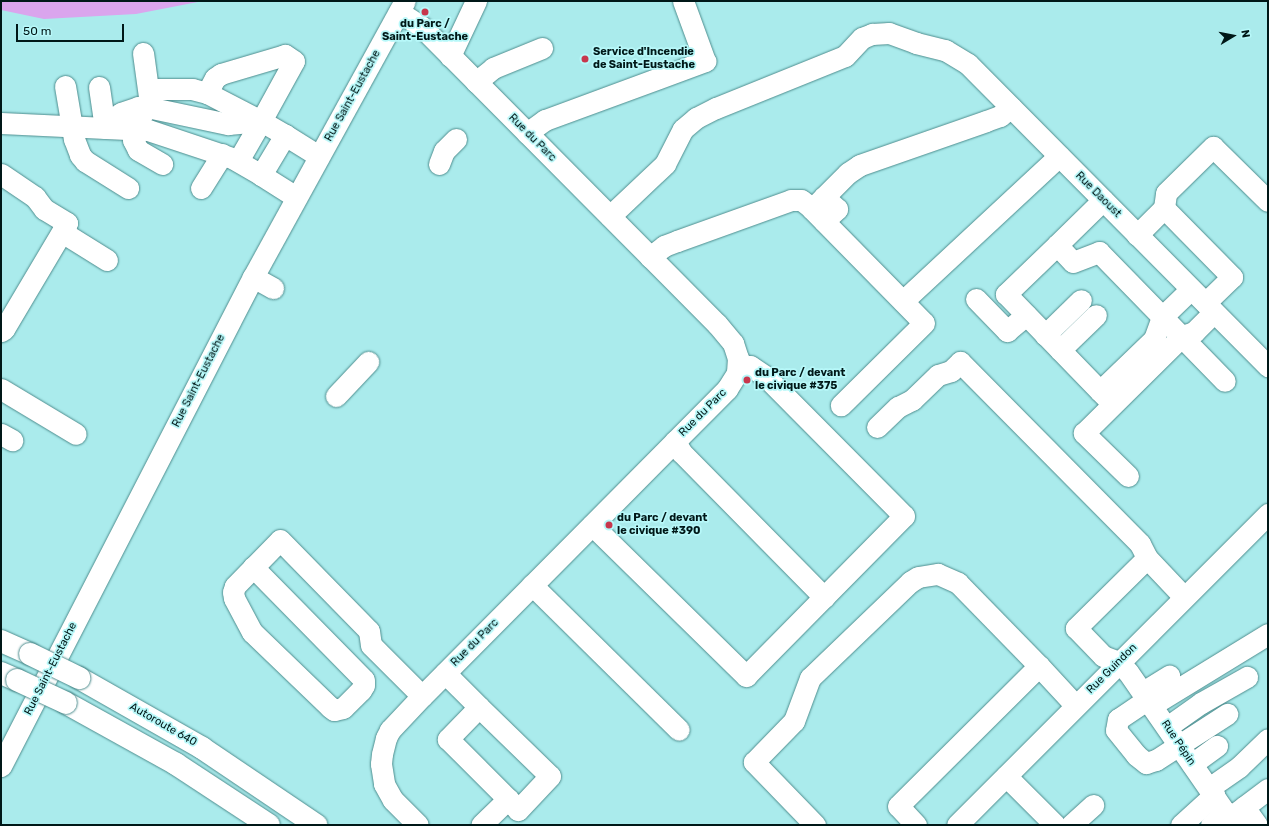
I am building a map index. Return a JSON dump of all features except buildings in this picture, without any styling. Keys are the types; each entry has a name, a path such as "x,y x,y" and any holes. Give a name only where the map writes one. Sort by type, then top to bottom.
{"highway":[{"name":"Autoroute 640","path":"1,641 79,678 202,748 316,825"},
{"path":"9,677 66,703 170,761 269,825"}],"street":[{"path":"450,56 476,1"},
{"path":"527,133 545,120 705,61 683,1"},
{"name":"Rue du Parc","path":"402,7 726,334 737,351 739,366 738,373 732,384 390,730 383,746 381,764 384,784 393,800 418,825"},
{"name":"Rue Saint-Eustache","path":"1,766 252,277 402,7"},
{"name":"Rue Daoust","path":"610,216 665,164 683,129 705,112 845,56 850,53 858,40 872,34 889,32 916,43 954,54 968,64 1268,366"},
{"path":"476,82 493,68 542,48"},
{"path":"143,53 148,98 133,130 133,140 138,150 162,164"},
{"path":"201,188 230,158 261,121 294,61 285,55 221,74 216,78 206,93"},
{"path":"65,86 77,148 85,161 128,188"},
{"path":"99,87 105,128"},
{"path":"105,128 121,113 148,98 192,89 206,93 261,121 319,156"},
{"path":"148,98 228,124 261,121"},
{"path":"820,209 848,173 860,165 993,118 1005,113 1011,107"},
{"path":"1,123 148,130 230,158 296,197"},
{"path":"261,175 286,135"},
{"path":"438,164 444,152 456,138"},
{"path":"1137,235 1164,208 1166,193 1213,147 1268,201"},
{"path":"903,301 1059,156"},
{"path":"1,174 35,197 44,209 67,224 4,329 1,331"},
{"path":"650,257 664,246 791,200 801,200 820,209 924,324 841,405"},
{"path":"1102,200 1006,294 1106,397"},
{"path":"1128,476 1084,433 1106,397 1154,338 1162,317 1203,301 1232,277 1164,208"},
{"path":"62,232 107,260"},
{"path":"1057,245 1074,262 1099,252 1225,381"},
{"path":"252,277 273,288"},
{"path":"976,299 1007,331 1026,314"},
{"path":"1045,335 1081,300"},
{"path":"1106,397 1182,336 1194,332 1203,301"},
{"path":"1060,350 1096,315"},
{"path":"336,396 368,362"},
{"path":"877,427 898,407 912,400 938,375 951,371 960,362 1140,544 1147,558 1184,598"},
{"path":"592,526 746,676 904,516 765,376 753,367 739,366"},
{"path":"1,389 76,434"},
{"path":"675,441 681,452 824,597"},
{"name":"Rue Guindon","path":"957,825 1268,514"},
{"path":"254,567 364,680 364,685 361,690 339,710 330,706 252,632 233,592 235,586 280,540 368,631 371,645 422,696"},
{"path":"1119,662 1103,656 1076,628 1147,558"},
{"path":"815,825 754,762 794,721 810,678 910,582 918,577 938,574 958,583 1076,706"},
{"path":"532,585 679,730"},
{"path":"1227,714 1156,760 1146,763 1136,755 1118,735 1116,730 1118,719 1148,698 1268,634"},
{"name":"Rue Pépin","path":"1119,662 1148,698 1229,817 1257,825"},
{"path":"916,825 898,806 1039,666"},
{"path":"445,673 550,776 518,810 448,739 479,707"},
{"path":"1148,698 1169,676"},
{"path":"1167,727 1202,703 1248,677"},
{"path":"1181,825 1211,792 1268,739"},
{"path":"1192,764 1217,746"},
{"path":"1006,776 1055,825"},
{"path":"1229,817 1268,789"},
{"path":"481,825 508,799"},
{"path":"1072,825 1093,805"}],"shaded area":[{"path":"1,1 203,1 136,14 44,19 1,10"}],"place":[{"name":"du Parc / Saint-Eustache","path":"425,12"},
{"name":"Service d'Incendie de Saint-Eustache","path":"585,59"},
{"name":"du Parc / devant le civique #375","path":"747,380"},
{"name":"du Parc / devant le civique #390","path":"609,525"}]}
